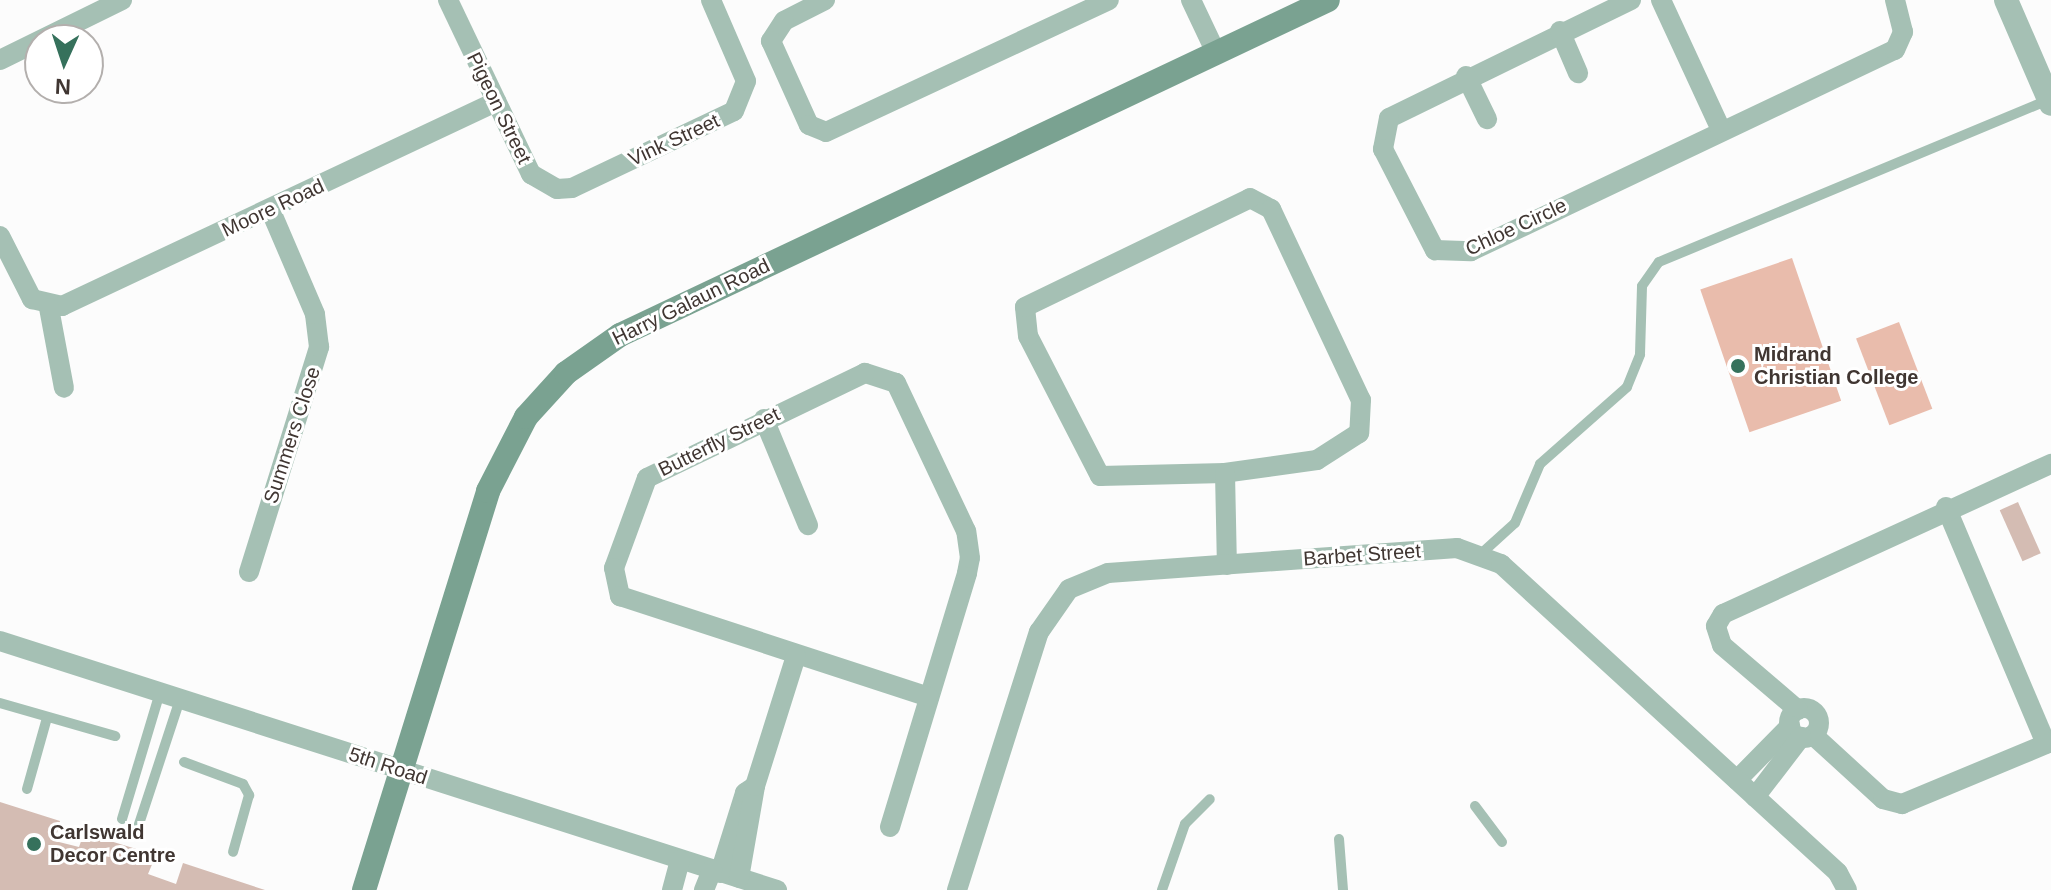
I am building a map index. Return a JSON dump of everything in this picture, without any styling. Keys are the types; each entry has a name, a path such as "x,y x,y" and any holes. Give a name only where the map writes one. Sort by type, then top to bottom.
{"main road":[{"name":"Harry Galaun Road","path":"364,890 397,769 499,464 526,417 579,361 620,335 1328,0"}],"street":[{"path":"0,60 122,0"},
{"name":"Pigeon Street","path":"448,0 531,174 547,187 572,188"},
{"name":"Vink Street","path":"572,188 734,111 744,92 743,68 711,0"},
{"path":"825,0 784,21 771,41 809,125 826,132 1109,0"},
{"path":"1191,0 1216,53"},
{"name":"Chloe Circle","path":"1631,0 1466,76 1383,126 1383,149 1422,232 1446,254 1471,251 1721,130"},
{"path":"1661,0 1721,130 1895,50 1903,32 1895,0"},
{"path":"2006,0 2050,102"},
{"path":"1560,31 1578,73"},
{"path":"1466,76 1487,119"},
{"name":"Moore Road","path":"49,308 270,209 496,102"},
{"path":"1250,198 1271,209 1361,400 1362,421 1353,442 1331,456 1225,473 1115,480 1094,471 1023,315 1032,299 1250,198"},
{"name":"Summers Close","path":"249,572 319,347 315,314 270,209"},
{"path":"0,236 32,299 49,308 64,388"},
{"name":"Butterfly Street","path":"890,827 929,697 970,544 896,383 865,373 647,478 612,582 638,606 929,697"},
{"path":"764,419 808,525"},
{"path":"1946,507 2049,743 1902,804 1883,799 1800,727 1722,645 1717,621 1946,507 2051,464"},
{"path":"1225,473 1227,565"},
{"path":"1483,552 1737,780 1847,890"},
{"name":"Barbet Street","path":"957,890 1039,632 1058,600 1108,573 1483,552"},
{"name":"5th Road","path":"0,641 777,890"},
{"path":"704,890 724,873 745,793 755,786 796,656"},
{"path":"1737,780 1800,727"},
{"path":"1755,797 1800,727"},
{"path":"672,890 680,860"}],"lane":[{"path":"1483,552 1515,523 1540,464 1627,387 1640,354 1642,286 1659,262 2050,102"},
{"path":"122,819 160,692"},
{"path":"139,824 180,699"},
{"path":"0,703 115,736"},
{"path":"27,789 47,718"},
{"path":"184,762 243,784 249,795 233,852"},
{"path":"1162,890 1185,824 1210,799"},
{"path":"1475,806 1502,842"},
{"path":"1339,839 1343,890"}],"shaded area":[{"path":"1792,258 1841,401 1749,432 1700,290"},
{"path":"1899,322 1932,409 1889,425 1856,338"}],"building":[{"path":"2018,502 2041,553 2023,561 2000,510"},
{"name":"Carlswald Decor Centre","path":"0,802 60,821 55,841 79,847 84,833 156,855 148,874 176,884 183,863 265,890 0,890"}],"place":[{"name":"Midrand Christian College","path":"1738,366"},
{"name":"Carlswald Decor Centre","path":"34,844"}]}
